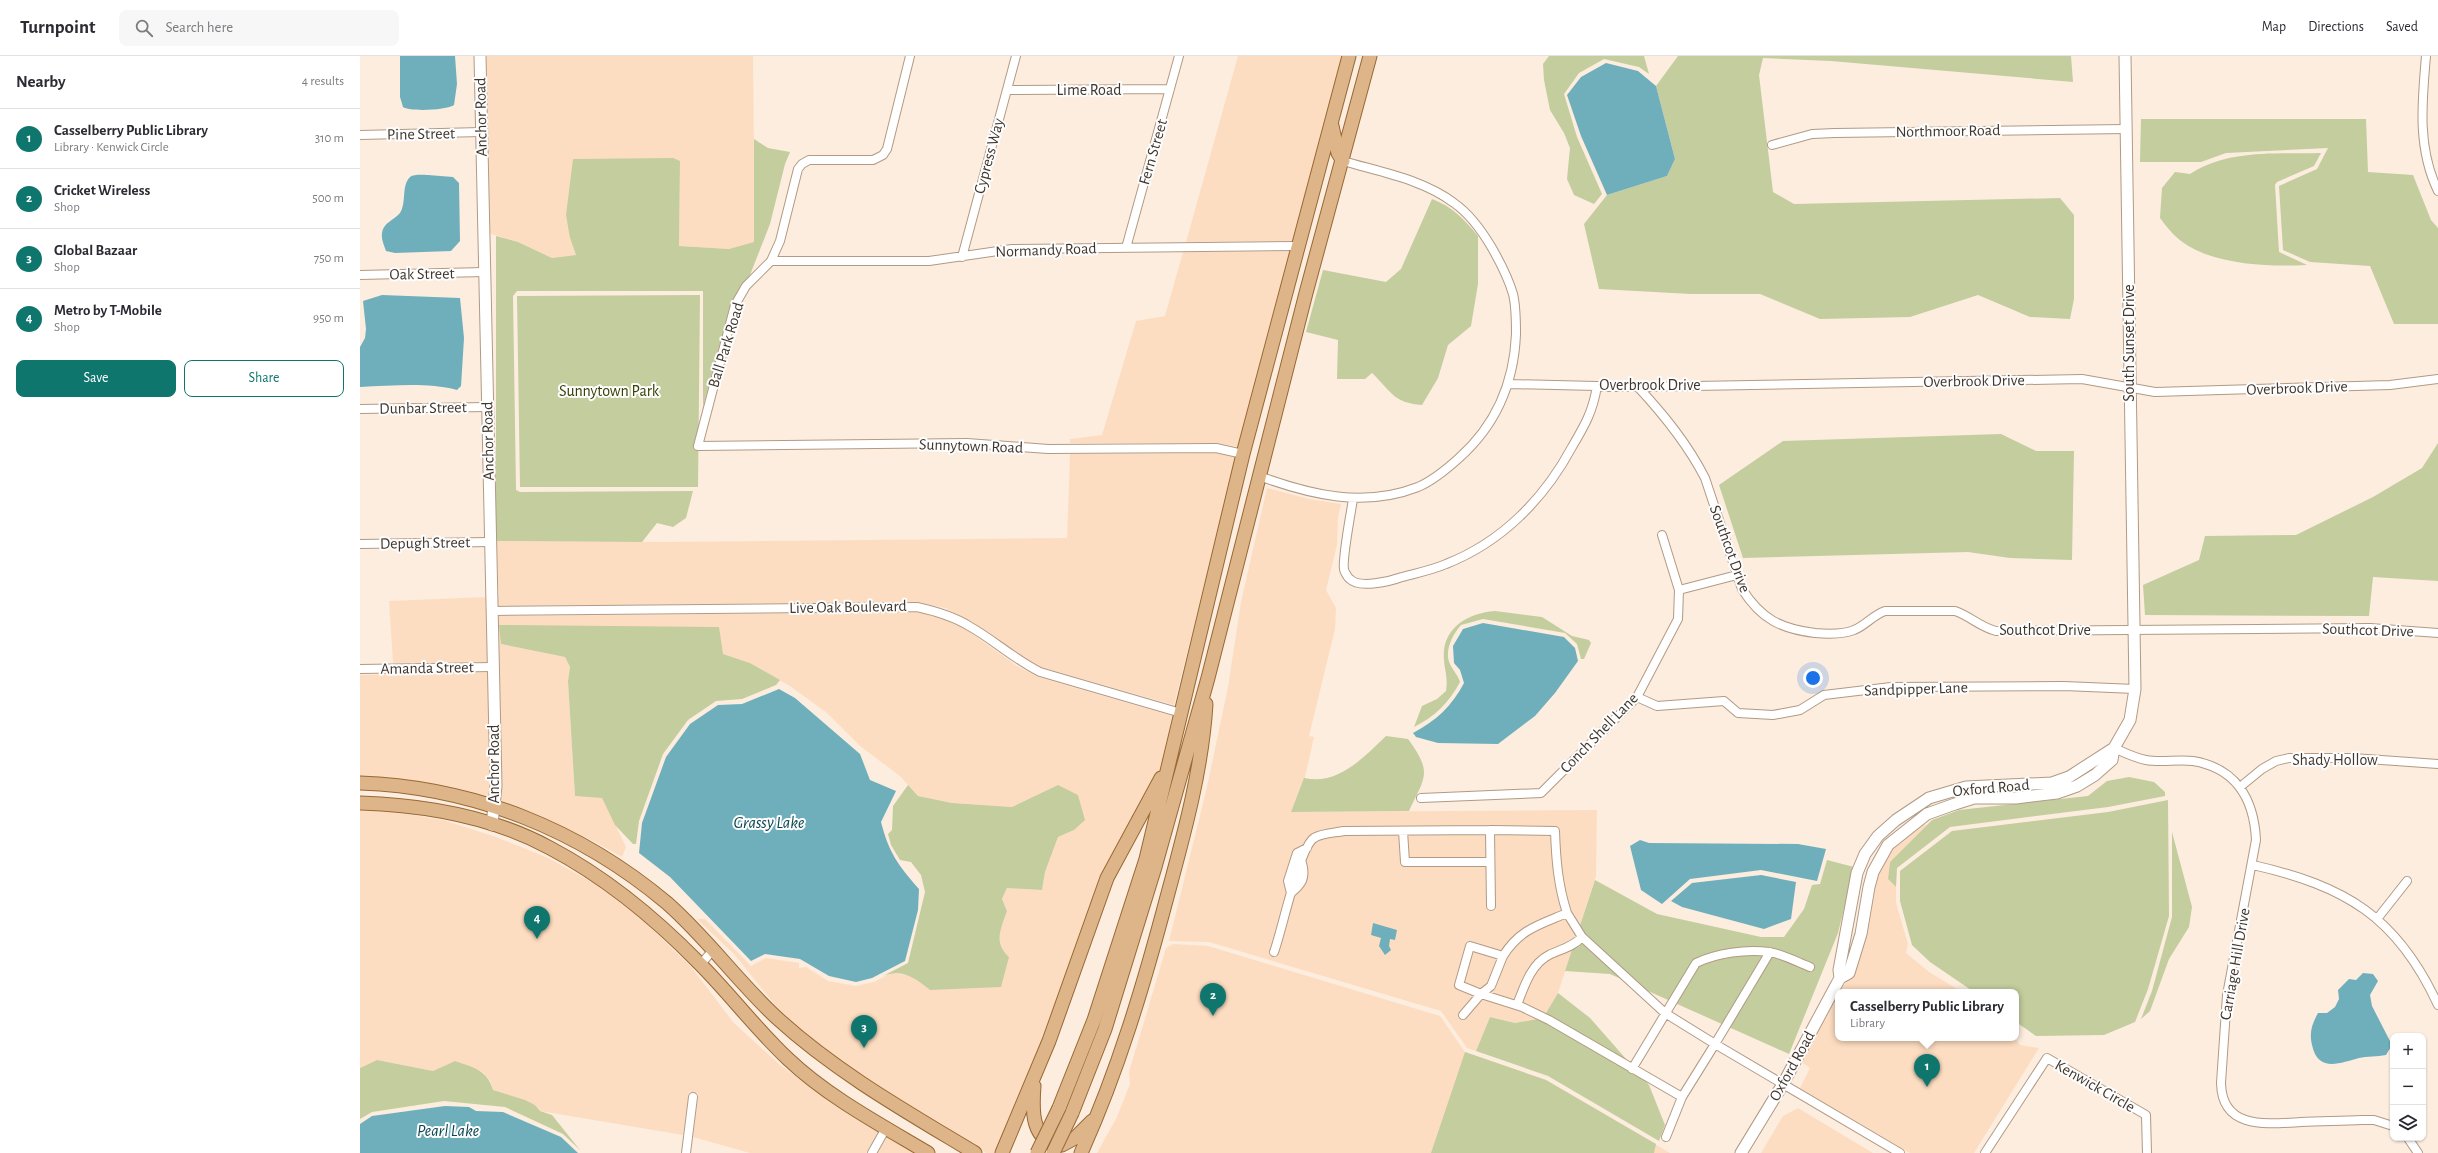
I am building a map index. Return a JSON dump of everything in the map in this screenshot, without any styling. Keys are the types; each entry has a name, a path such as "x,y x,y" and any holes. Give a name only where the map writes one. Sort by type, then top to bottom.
{"main road":[{"path":"1037,1153 1059,1108 1094,1020 1132,908 1169,765 1243,454 1349,56"},
{"path":"1362,56 1364,81"},
{"path":"1053,1153 1072,1113 1105,1028 1141,916 1208,678 1306,293 1343,161 1370,56"},
{"path":"1331,122 1335,143 1343,161"},
{"path":"1298,246 1303,257 1306,293"},
{"path":"1243,454 1249,462 1251,471 1253,500"},
{"path":"1081,1153 1100,1110 1145,979 1194,793 1204,731 1208,678"},
{"path":"1002,1153 1034,1076 1107,878 1169,765"},
{"path":"360,783 386,784 440,791 496,806 554,829 625,871 668,904 714,950 776,1017 820,1053 896,1105 976,1153"},
{"path":"360,803 428,809 492,825 549,847 612,887 655,920 701,964 750,1020 789,1060 830,1091 886,1128 928,1153"},
{"path":"1034,1076 1034,1121 1038,1133 1048,1142 1062,1145 1075,1138 1100,1110"}],"street":[{"name":"Anchor Road","path":"480,56 496,806 492,825"},
{"name":"Ball Park Road","path":"698,446 735,305 746,286 771,261 780,241 798,169 802,164 809,160 873,160 883,155 887,149 910,56"},
{"name":"Cypress Way","path":"962,257 1016,56"},
{"name":"Fern Street","path":"1126,248 1180,56"},
{"name":"South Sunset Drive","path":"2125,56 2133,630"},
{"path":"2426,56 2422,115 2423,141 2428,166 2438,191"},
{"name":"Lime Road","path":"1007,90 1170,89"},
{"name":"Northmoor Road","path":"1772,145 1791,138 1835,132 2126,129"},
{"name":"Pine Street","path":"360,135 481,132"},
{"path":"1259,476 1316,494 1353,500 1384,496 1418,487 1451,466 1474,444 1503,400 1509,384 1515,354 1516,322 1513,295 1504,271 1482,232 1461,208 1439,193 1420,184 1343,161"},
{"name":"Normandy Road","path":"771,261 929,261 1012,249 1298,246"},
{"name":"Oak Street","path":"360,275 484,272"},
{"name":"Overbrook Drive","path":"1509,384 1638,386 2082,379 2155,392 2390,385 2438,379"},
{"path":"1353,500 1344,569 1350,580 1358,584 1392,581 1446,564 1486,544 1514,522 1536,500 1552,480 1581,432 1594,406 1597,386"},
{"name":"Southcot Drive","path":"1638,386 1665,416 1697,461 1705,478 1737,575 1751,603 1771,621 1791,630 1823,634 1844,633 1856,629 1874,615 1885,611 1955,611 1966,614 1984,628 1996,632 2370,628 2438,633"},
{"name":"Dunbar Street","path":"360,409 487,407"},
{"name":"Sunnytown Road","path":"698,446 967,443 1048,449 1216,448 1243,454"},
{"name":"Conch Shell Lane","path":"1422,798 1541,793 1637,697 1678,619 1679,590 1662,535"},
{"name":"Depugh Street","path":"360,544 490,542"},
{"path":"1679,590 1737,575"},
{"name":"Live Oak Boulevard","path":"492,611 917,607 943,613 969,626 1019,661 1040,672 1181,713"},
{"name":"Oxford Road","path":"1741,1153 1783,1084 1840,978 1849,973 1873,872 1888,845 1907,828 1927,814 1974,798 2038,797 2070,788 2095,775 2112,760 2114,748 2130,720 2135,689 2133,630"},
{"name":"Amanda Street","path":"360,669 493,667"},
{"name":"Sandpipper Lane","path":"1637,697 1657,706 1724,701 1738,713 1773,715 1800,710 1824,695 1891,687 2064,686 2135,689"},
{"name":"Oxford Road","path":"1840,978 1839,970 1857,873 1865,854 1878,836 1896,820 1929,798 1953,790 1992,785 2052,783 2069,777 2114,748"},
{"name":"Carriage Hill Drive","path":"2114,748 2132,756 2147,760 2192,761 2208,765 2225,774 2240,787 2250,804 2255,822 2256,840 2253,865 2227,995 2221,1083 2225,1103 2234,1114 2258,1124 2374,1120 2390,1125"},
{"name":"Shady Hollow","path":"2240,787 2262,769 2276,761 2288,758 2353,758 2438,764"},
{"path":"1490,830 1491,906"},
{"path":"1274,952 1291,894 1288,881 1298,867 1297,853 1307,848 1313,839 1325,834 1344,831 1490,830 1555,832 1556,866 1560,890 1567,912 1582,937 1665,1013 1900,1153"},
{"path":"1403,831 1405,862 1490,862"},
{"path":"2253,865 2295,875 2327,887 2354,902 2378,919 2400,940 2416,962 2438,1005"},
{"path":"1291,894 1302,884 1305,874 1298,867"},
{"path":"2378,919 2407,881"},
{"path":"1463,1015 1481,994 1491,986 1503,956 1512,943 1524,931 1567,912"},
{"path":"1517,1005 1524,986 1540,960 1569,946 1582,937"},
{"path":"1503,956 1470,946 1458,985 1517,1005 1549,1020 1682,1097"},
{"path":"701,964 714,950"},
{"path":"1632,1069 1696,963 1709,957 1742,952 1770,952 1810,967"},
{"path":"1666,1137 1682,1097 1770,952"},
{"name":"Kenwick Circle","path":"1985,1153 2047,1058 2146,1115 2147,1153"},
{"path":"686,1153 693,1097"},
{"path":"872,1153 886,1128"},
{"path":"2410,1141 2418,1153"}],"shaded area":[{"path":"484,56 753,56 755,242 729,249 679,246 680,161 570,238 576,255 552,258 518,242 488,233"},
{"path":"1238,56 1344,56 1295,241 1186,242"},
{"path":"1292,251 1239,447 1216,443 1070,443 1070,439 1102,435 1136,321 1165,316 1183,252"},
{"path":"1215,453 1236,457 1174,705 1041,667 1021,657 971,621 945,608 918,602 496,606 496,597 499,597 496,541 668,542 1067,538 1070,454"},
{"path":"1267,488 1309,499 1341,504 1338,518 1337,545 1326,590 1336,608 1335,629 1309,736 1314,737 1305,777 1291,812 1597,810 1596,876 1558,993 1543,1018 1515,1023 1490,1017 1476,1051 1467,1048 1441,1011 1209,942 1169,941 1207,787 1228,687 1241,602"},
{"path":"487,597 488,662 393,663 389,601"},
{"path":"916,612 941,618 967,630 1017,666 1038,677 1172,716 1162,768 1132,820 997,1153 986,1153 898,1100 822,1049 787,1020 734,954 697,919 705,919 751,966 766,958 799,963 799,968 806,967 828,981 856,986 874,982 891,973 914,976 930,990 1001,949 999,934 1007,911 1002,899 1007,888 1042,890 1045,872 1058,837 1074,830 1058,785 1012,807 952,803 918,796 900,776 860,746 827,713 790,686 750,663 723,654 501,644 565,657 570,667 568,681 575,796 602,797 626,847 622,857 597,843 500,800 496,616"},
{"path":"489,672 491,798 454,787 394,778 360,777 360,675"},
{"path":"383,810 443,820 496,837 548,858 597,885 641,918 691,967 734,1023 780,1065 842,1110 879,1131 866,1153 750,1153 693,1137 698,1093 689,1092 683,1135 540,1111 535,1105 493,1090 491,1082 483,1072 455,1061 433,1071 377,1060 360,1068 360,811"},
{"path":"1922,824 1927,825 1890,862 1888,879 1896,887 1896,903 1908,944 1906,953 1929,972 1957,989 1841,989 1853,975 1865,936 1878,874 1892,849"},
{"path":"1173,944 1208,946 1440,1016 1465,1052 1546,1080 1670,1153 1097,1153 1117,1117 1130,1084 1129,1072 1166,948"},
{"path":"1835,997 1835,1041 2017,1041 2020,1045 2039,1048 1974,1153 1910,1153 1800,1088 1810,1068 1800,1061"},
{"path":"1798,1108 1873,1153 1761,1153 1783,1116"},
{"path":"887,1136 915,1153 877,1153"}],"green space":[{"path":"1549,56 1644,56 1649,74 1639,67 1604,59 1579,73 1564,94 1577,137 1602,194 1594,204 1574,195 1567,179 1570,148 1564,133 1550,110 1544,80 1543,64"},
{"path":"1678,56 2071,56 2073,82 1831,61 1763,58 1759,75 1773,192 1794,204 2060,198 2074,215 2074,299 2070,319 2030,317 1978,295 1910,317 1820,319 1760,294 1691,294 1599,289 1584,224 1607,195 1667,176 1675,159 1656,86"},
{"path":"2141,119 2366,119 2368,172 2413,175 2431,220 2438,228 2438,324 2394,324 2370,266 2310,262 2283,250 2279,186 2317,169 2328,148 2226,153 2201,162 2140,162"},
{"path":"754,139 768,148 790,152 785,164 770,224 750,275 731,302 703,407 703,291 517,291 513,296 516,490 520,492 693,491 686,518 673,527 657,523 642,542 496,541 496,236 518,242 552,258 576,255 570,238 566,215 573,159 673,158 680,161 679,246 729,249 754,242"},
{"path":"2321,153 2314,166 2277,182 2275,185 2279,252 2307,265 2259,265 2224,260 2208,255 2181,241 2172,233 2160,218 2162,188 2175,172 2190,174 2204,166 2220,160 2253,154"},
{"path":"1432,199 1458,214 1478,236 1478,284 1471,326 1448,345 1438,378 1422,405 1412,404 1398,399 1372,373 1365,379 1337,379 1338,340 1306,332 1323,270 1386,282 1401,269"},
{"name":"Sunnytown Park","path":"700,295 698,487 520,487 517,296"},
{"path":"2001,434 2036,451 2074,451 2072,560 2010,558 1968,552 1743,558 1719,485 1783,441"},
{"path":"2438,443 2438,581 2373,577 2369,616 2145,615 2143,585 2199,560 2205,536 2296,535 2373,497 2422,468"},
{"path":"1495,611 1542,617 1572,636 1589,640 1591,643 1584,659 1581,659 1577,644 1565,633 1483,619 1461,625 1452,639 1448,650 1449,661 1460,682 1456,690 1440,709 1428,719 1414,727 1422,706 1437,699 1446,691 1447,682 1444,649 1451,631 1466,619 1485,612"},
{"path":"499,625 719,627 723,654 750,663 780,680 776,685 742,699 716,701 688,720 663,754 639,821 636,844 633,844 615,825 602,798 575,796 568,681 570,667 565,657 501,644"},
{"path":"1386,736 1408,739 1416,750 1424,768 1422,782 1409,811 1291,812 1304,778 1328,778 1339,774 1350,768 1369,753"},
{"path":"2129,777 2154,782 2165,792 2165,796 2108,807 1950,827 1897,868 1896,887 1888,879 1890,862 1932,820 1959,810 2088,796 2107,781"},
{"path":"908,785 918,796 952,803 1012,807 1058,785 1078,795 1085,820 1074,830 1058,837 1045,872 1042,890 1007,888 1002,899 1007,911 1001,930 1000,941 1001,946 1009,957 1001,987 930,990 914,978 902,974 896,973 883,976 908,963 925,892 921,875 911,862 900,860 891,845 888,834 892,830 893,806"},
{"path":"2168,800 2169,916 2148,989 2135,1022 2104,1035 2036,1036 2019,1024 2019,989 1970,989 1930,962 1912,945 1900,901 1900,871 1952,831 2108,812"},
{"path":"2172,832 2192,907 2189,927 2169,959 2150,1011 2141,1019 2152,991 2172,917"},
{"path":"1827,860 1854,867 1838,933 1789,1054 1610,974 1565,971 1595,880 1657,914 1761,937 1784,937 1804,909 1812,885 1820,884"},
{"path":"1558,993 1590,1018 1649,1085 1665,1125 1659,1141 1548,1076 1476,1051 1490,1017 1515,1023 1543,1018"},
{"path":"1465,1052 1546,1080 1656,1144 1654,1153 1431,1153"},
{"path":"377,1060 433,1071 455,1061 478,1070 491,1083 493,1090 525,1100 535,1105 540,1111 552,1115 580,1150 563,1134 505,1107 444,1101 372,1112 360,1119 360,1068"}],"water":[{"path":"400,56 455,56 457,84 454,105 429,110 413,110 403,107 400,97"},
{"path":"1606,63 1638,71 1656,86 1675,159 1667,176 1607,195 1581,136 1567,95 1581,77"},
{"path":"414,175 453,177 459,183 460,241 451,251 395,253 386,251 382,233 384,227 400,213 402,209 407,181"},
{"path":"382,295 460,298 464,338 461,386 457,390 421,385 360,387 360,347 365,338 366,329 363,301"},
{"path":"1483,623 1564,637 1575,648 1578,661 1555,693 1535,716 1498,744 1438,743 1416,737 1413,733 1443,712 1449,706 1464,683 1460,670 1454,663 1453,646 1463,629"},
{"name":"Grassy Lake","path":"779,689 795,698 860,754 870,780 896,791 881,822 887,842 895,858 905,873 919,889 918,910 905,961 872,978 856,982 829,976 800,959 765,954 751,961 670,877 639,853 642,823 666,757 690,724 718,705 742,704"},
{"path":"1640,840 1649,843 1798,844 1826,849 1817,881 1761,870 1690,879 1662,904 1641,890 1630,846"},
{"path":"1761,875 1796,882 1791,919 1764,929 1682,907 1671,901 1692,883"},
{"path":"1373,923 1397,930 1395,940 1390,939 1389,946 1391,950 1385,955 1379,946 1381,938 1371,935"},
{"path":"2363,973 2373,974 2378,981 2370,995 2372,1006 2390,1041 2390,1048 2386,1055 2362,1057 2331,1064 2324,1063 2319,1060 2315,1054 2312,1045 2311,1032 2314,1021 2318,1013 2327,1013 2335,1007 2339,999 2338,990 2349,979 2356,980"},
{"name":"Pearl Lake","path":"445,1106 469,1107 476,1111 503,1112 561,1137 578,1153 360,1153 360,1124 372,1116"}],"place":[{"name":"Metro by T-Mobile","path":"537,939"},
{"name":"Cricket Wireless","path":"1213,1016"},
{"name":"Global Bazaar","path":"864,1048"},
{"name":"Casselberry Public Library","path":"1927,1087"}]}
